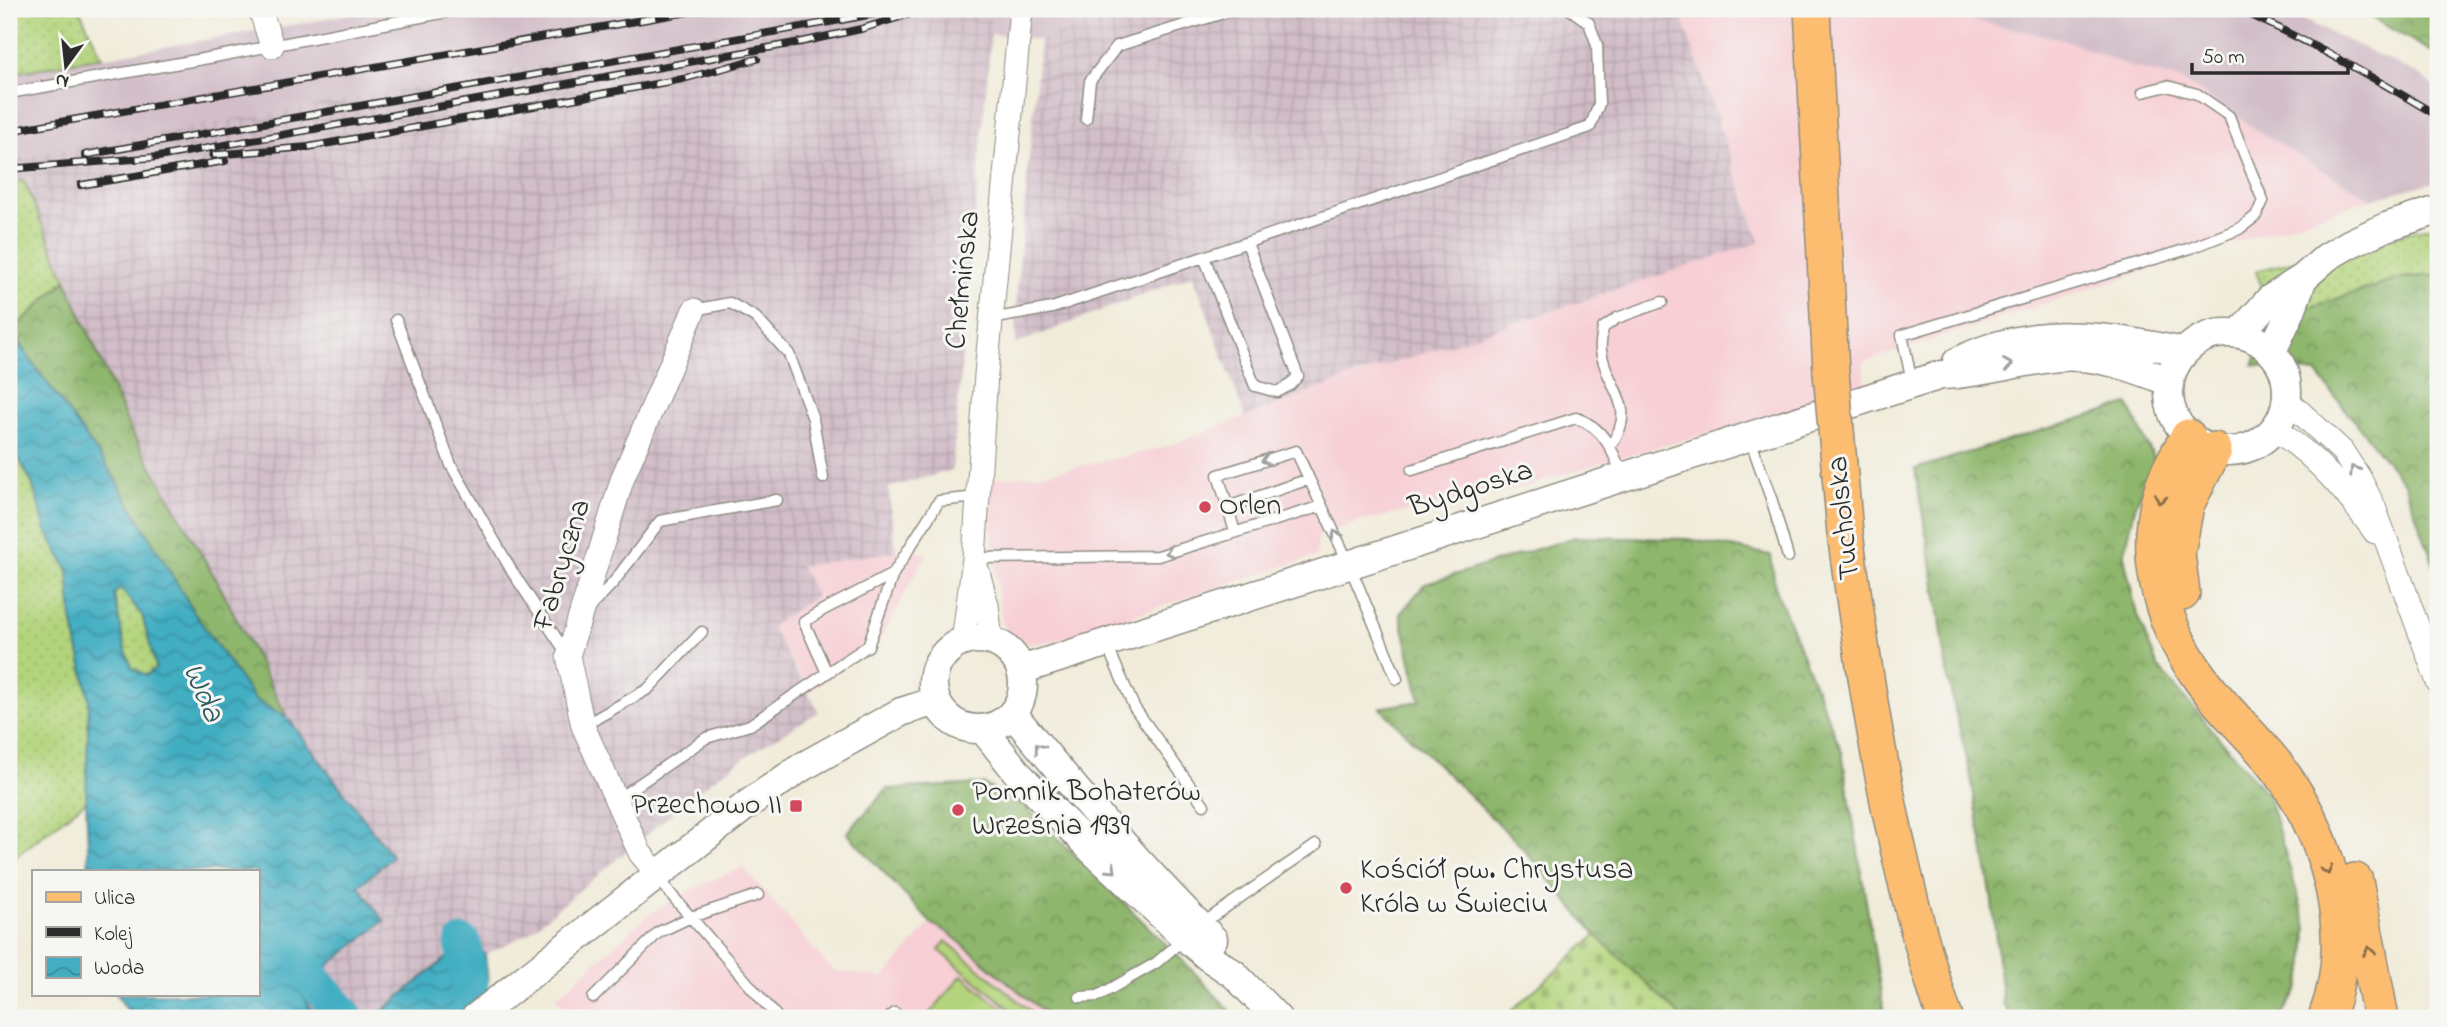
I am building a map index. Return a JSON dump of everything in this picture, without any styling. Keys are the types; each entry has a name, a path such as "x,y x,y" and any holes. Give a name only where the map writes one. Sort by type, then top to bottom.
{"main road":[{"name":"Tucholska","path":"1812,9 1831,372 1845,533 1877,745 1913,909 1945,1018"},
{"path":"2201,444 2172,466 2162,490 2154,528 2153,564 2159,595 2177,641 2198,676 2280,771 2314,832 2333,890 2340,929 2337,984 2326,1018"},
{"path":"2201,444 2177,554 2188,616 2206,652 2299,763 2339,832 2357,887 2381,1018"},
{"path":"1930,973 1935,1018"},
{"path":"1930,973 1969,1018"}],"street":[{"path":"260,9 272,46"},
{"name":"Chełmińska","path":"977,641 987,605 974,558 977,497 991,318 1021,9"},
{"path":"2240,333 2270,299 2327,257 2386,227 2438,210"},
{"path":"2272,351 2291,311 2302,278"},
{"name":"Fabryczna","path":"659,876 640,853 583,726 568,656 623,477 694,310"},
{"path":"2240,333 2257,340 2272,351 2285,373 2287,400 2283,415 2263,440 2233,451 2201,444 2176,419 2171,407 2170,382 2174,366 2183,352 2195,342 2209,335 2240,333"},
{"name":"Bydgoska","path":"1941,375 1958,361 1994,347 2033,337 2079,335 2183,352"},
{"name":"Bydgoska","path":"1021,670 1941,375 1966,374 2061,357 2096,359 2170,382"},
{"path":"2287,400 2342,451 2375,507 2438,682"},
{"path":"2274,429 2301,446 2342,487 2391,555"},
{"path":"977,641 1004,647 1021,670 1022,693 1013,714 999,724 983,729 968,728 955,723 936,701 934,680 941,659 950,649 977,641"},
{"path":"475,1018 748,804 802,767 901,712 936,701"},
{"path":"1013,714 1192,932"},
{"path":"983,729 1020,776 1092,850 1192,932 1219,946 1234,974 1277,1018"}],"lane":[{"path":"9,93 461,9"},
{"path":"1087,119 1090,81 1117,46 1236,9"},
{"path":"991,318 1052,308 1590,127 1599,104 1597,45 1588,23 1570,9"},
{"path":"1913,384 1902,335 2191,248 2239,229 2256,216 2263,201 2229,116 2197,94 2166,86 2143,92"},
{"path":"1204,257 1255,386 1277,392 1290,385 1298,376 1247,243"},
{"path":"1611,445 1621,430 1623,412 1601,351 1603,328 1617,318 1662,302"},
{"path":"694,310 730,303 755,317 789,354 813,419 823,478"},
{"path":"397,320 451,465 513,573 568,656"},
{"path":"1412,470 1576,418 1590,422 1611,445 1623,477"},
{"path":"1749,436 1788,557"},
{"path":"1235,532 1218,475 1296,451 1349,564 1397,679"},
{"path":"1228,507 1309,479"},
{"path":"616,800 706,737 750,725 867,646 893,574 939,501 977,497"},
{"path":"580,618 613,583 660,521 776,500"},
{"path":"974,558 1158,556 1322,506"},
{"path":"827,673 804,622 893,574"},
{"path":"583,726 648,688 702,632"},
{"path":"1106,643 1134,707 1204,805"},
{"path":"1080,997 1098,996 1156,963 1192,932 1316,845"},
{"path":"659,876 669,892 778,1018"},
{"path":"593,998 659,932 691,917 758,895"}],"shaded area":[{"path":"369,9 857,9 13,158 15,181 9,182 9,74 320,20"},
{"path":"856,9 926,9 928,20 961,15 991,18 952,470 888,488 896,551 800,566 816,596 771,626 819,712 712,780 527,934 485,955 468,939 374,1018 317,1018 299,989 384,921 359,886 392,856 287,717 218,583 130,429 24,181 15,181 12,158"},
{"path":"926,9 1120,9 1040,40 991,34 990,18 961,15 927,20"},
{"path":"1120,9 1679,9 1760,242 1348,378 1245,417 1193,275 1016,344 1017,289 1040,40"},
{"path":"1679,9 1916,9 2064,39 2131,67 2182,80 2261,133 2371,199 1863,362 1866,390 1600,463 1530,485 1363,521 1318,536 1316,556 1051,642 1026,644 1008,632 1001,619 989,513 988,479 1047,473 1162,448 1348,378 1760,241"},
{"path":"1916,9 2279,9 2415,72 2438,89 2438,181 2371,199 2261,133 2182,80 2131,67 2063,39"},
{"path":"896,551 927,553 877,645 809,691 771,626 816,596 800,566"},
{"path":"743,867 832,970 883,978 931,923 950,934 1051,1018 577,1018 556,998 648,915 686,892"}],"green space":[{"path":"9,9 79,9 102,57 9,74"},
{"path":"2356,9 2438,9 2438,55"},
{"path":"24,181 66,280 11,332 9,182"},
{"path":"2438,225 2438,275 2402,278 2273,319 2256,271"},
{"path":"2438,275 2438,575 2404,483 2316,373 2253,365 2273,319 2402,278"},
{"path":"66,280 130,429 218,583 287,717 255,700 195,614 109,469 11,332"},
{"path":"2128,404 2156,463 2136,504 2124,556 2137,615 2158,667 2268,795 2307,927 2305,964 2298,990 2280,1018 2013,1018 2003,1005 1991,893 1970,772 1948,680 1915,469"},
{"path":"9,440 32,483 46,530 68,570 72,619 89,698 86,801 10,861"},
{"path":"1575,537 1689,539 1771,555 1775,587 1842,752 1885,1018 1682,1018 1596,935 1520,845 1380,708 1420,701 1400,614 1425,584"},
{"path":"120,587 142,614 156,668 146,675 132,668 124,645 114,594"},
{"path":"983,784 1025,806 1186,964 1237,1018 1051,1018 950,934 931,923 847,833 887,789"},
{"path":"1596,935 1682,1018 1503,1018"},
{"path":"946,941 1039,1018 1021,1018 939,950"},
{"path":"962,975 1014,1018 926,1018"}],"water":[{"path":"9,330 109,469 195,614 255,700 287,717 392,856 359,886 384,921 299,989 313,1012 297,1018 133,1018 117,996 259,996 259,870 89,870 86,801 89,698 72,619 68,570 46,530 32,483 9,440","holes":["120,588 142,615 156,668 146,675 132,668 124,645 114,594"]},
{"path":"469,939 485,955 488,982 445,1018 374,1018"}],"waterway":[{"name":"Wda","path":"291,935 313,979 346,1018"},
{"path":"463,944 475,1018"}],"railway":[{"path":"9,131 705,9"},
{"path":"9,169 158,157 801,42 861,29 926,9"},
{"path":"2238,9 2340,60 2438,116"},
{"path":"85,155 891,11"},
{"path":"213,155 308,147 683,79 757,59"},
{"path":"81,185 225,161"}],"place":[{"name":"Orlen","path":"1205,507"},
{"name":"Przechowo II","path":"796,806"},
{"name":"Pomnik Bohaterów Września 1939","path":"958,810"},
{"name":"Kościół pw. Chrystusa Króla w Świeciu","path":"1346,888"}]}
